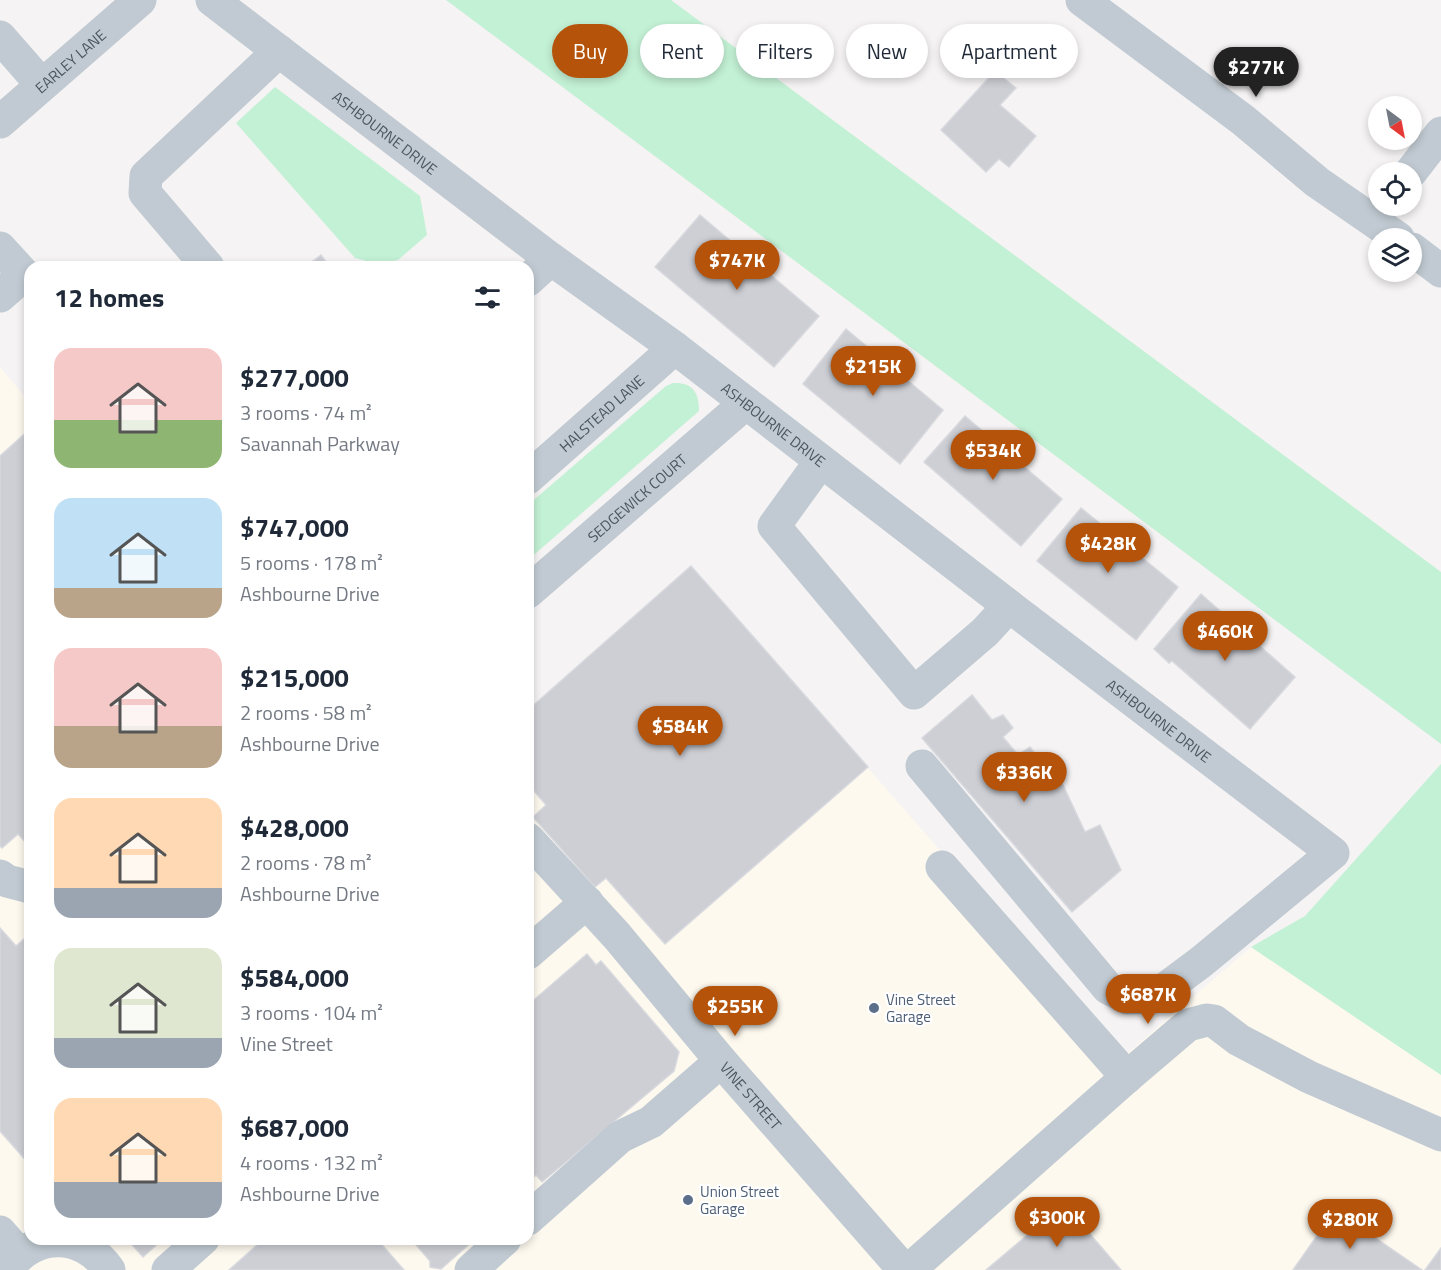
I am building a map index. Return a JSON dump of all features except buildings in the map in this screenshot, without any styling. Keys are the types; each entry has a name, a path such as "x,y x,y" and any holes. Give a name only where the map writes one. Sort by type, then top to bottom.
{"street":[{"name":"EARLEY LANE","path":"0,122 140,0"},
{"name":"ASHBOURNE DRIVE","path":"212,0 279,51 530,261"},
{"path":"1082,0 1243,120 1317,182 1386,221"},
{"path":"0,38 42,86"},
{"path":"203,261 145,193 146,176 279,51"},
{"path":"1419,162 1441,133"},
{"path":"0,248 24,275"},
{"path":"1422,257 1441,271"},
{"name":"ASHBOURNE DRIVE","path":"540,269 675,348 1333,853 1154,998 1127,998 1108,988 922,766"},
{"path":"0,296 24,280"},
{"name":"HALSTEAD LANE","path":"534,473 675,348"},
{"name":"SEDGEWICK COURT","path":"534,587 746,403"},
{"path":"821,461 774,526 914,693 985,632 1009,606"},
{"name":"VINE STREET","path":"534,845 587,902 721,1061 904,1270"},
{"path":"942,867 1127,1077"},
{"path":"0,876 7,881 24,885"},
{"path":"534,948 587,902"},
{"path":"909,1270 1127,1077 1188,1025 1198,1021 1214,1021 1239,1040 1309,1077 1441,1134"},
{"path":"534,1214 620,1137 651,1122 721,1061"},
{"path":"9,1252 36,1245"},
{"path":"80,1245 101,1259 109,1270"},
{"path":"168,1270 196,1245"},
{"path":"471,1270 499,1245"}],"shaded area":[{"path":"0,367 24,396 24,1245 534,1245 534,705 691,566 1122,1058 1251,947 1441,1075 1441,1270 0,1270"}],"green space":[{"path":"446,0 671,0 703,24 640,24 640,78 724,78 724,39 736,48 736,78 776,78 1441,572 1441,744"},
{"path":"275,87 420,196 427,235 398,260 366,261 355,258 236,123"},
{"path":"680,383 690,386 698,398 699,411 534,555 534,500 666,386"},
{"path":"1441,764 1441,1075 1251,947 1305,916"}],"place":[{"name":"Vine Street Garage","path":"874,1008"},
{"name":"Union Street Garage","path":"688,1200"}]}
